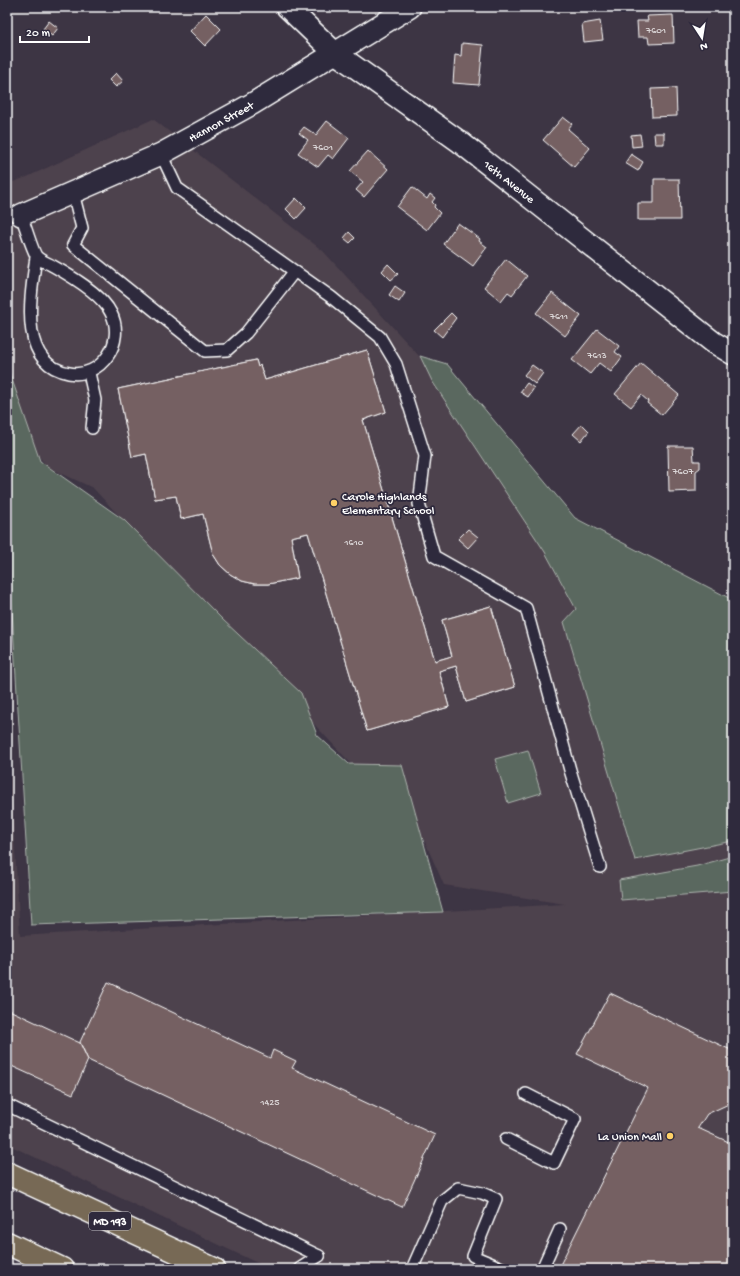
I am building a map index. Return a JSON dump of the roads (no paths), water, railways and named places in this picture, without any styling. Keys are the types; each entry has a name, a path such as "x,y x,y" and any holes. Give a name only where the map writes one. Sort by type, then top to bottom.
{"main road":[{"name":"MD 193","path":"7,1173 214,1269"},
{"path":"7,1243 62,1269"}],"street":[{"name":"16th Avenue","path":"287,7 334,52 460,142 713,342 733,354"},
{"name":"Hannon Street","path":"21,215 161,154 252,104 334,52 410,7"}],"lane":[{"path":"161,154 177,188 331,298 380,337 396,364 425,456 419,504 434,556 526,608 570,770 600,867"},
{"path":"73,193 82,228 73,245 205,351 227,350 246,332 294,272"},
{"path":"21,215 36,256 31,297 33,340 36,350 48,365 59,371 72,374 89,372 105,361 110,352 116,334 111,313 94,293 36,256"},
{"path":"89,372 95,400 92,428"},
{"path":"506,1139 554,1163 575,1119 526,1094"},
{"path":"7,1106 319,1256"},
{"path":"412,1269 442,1201 458,1188 482,1193 496,1199 473,1256 504,1269"},
{"path":"542,1269 560,1229"},
{"path":"299,1269 319,1256"},
{"path":"319,1256 320,1269"}],"place":[{"name":"Carole Highlands Elementary School","path":"334,503"},
{"name":"La Union Mall","path":"670,1136"}]}
